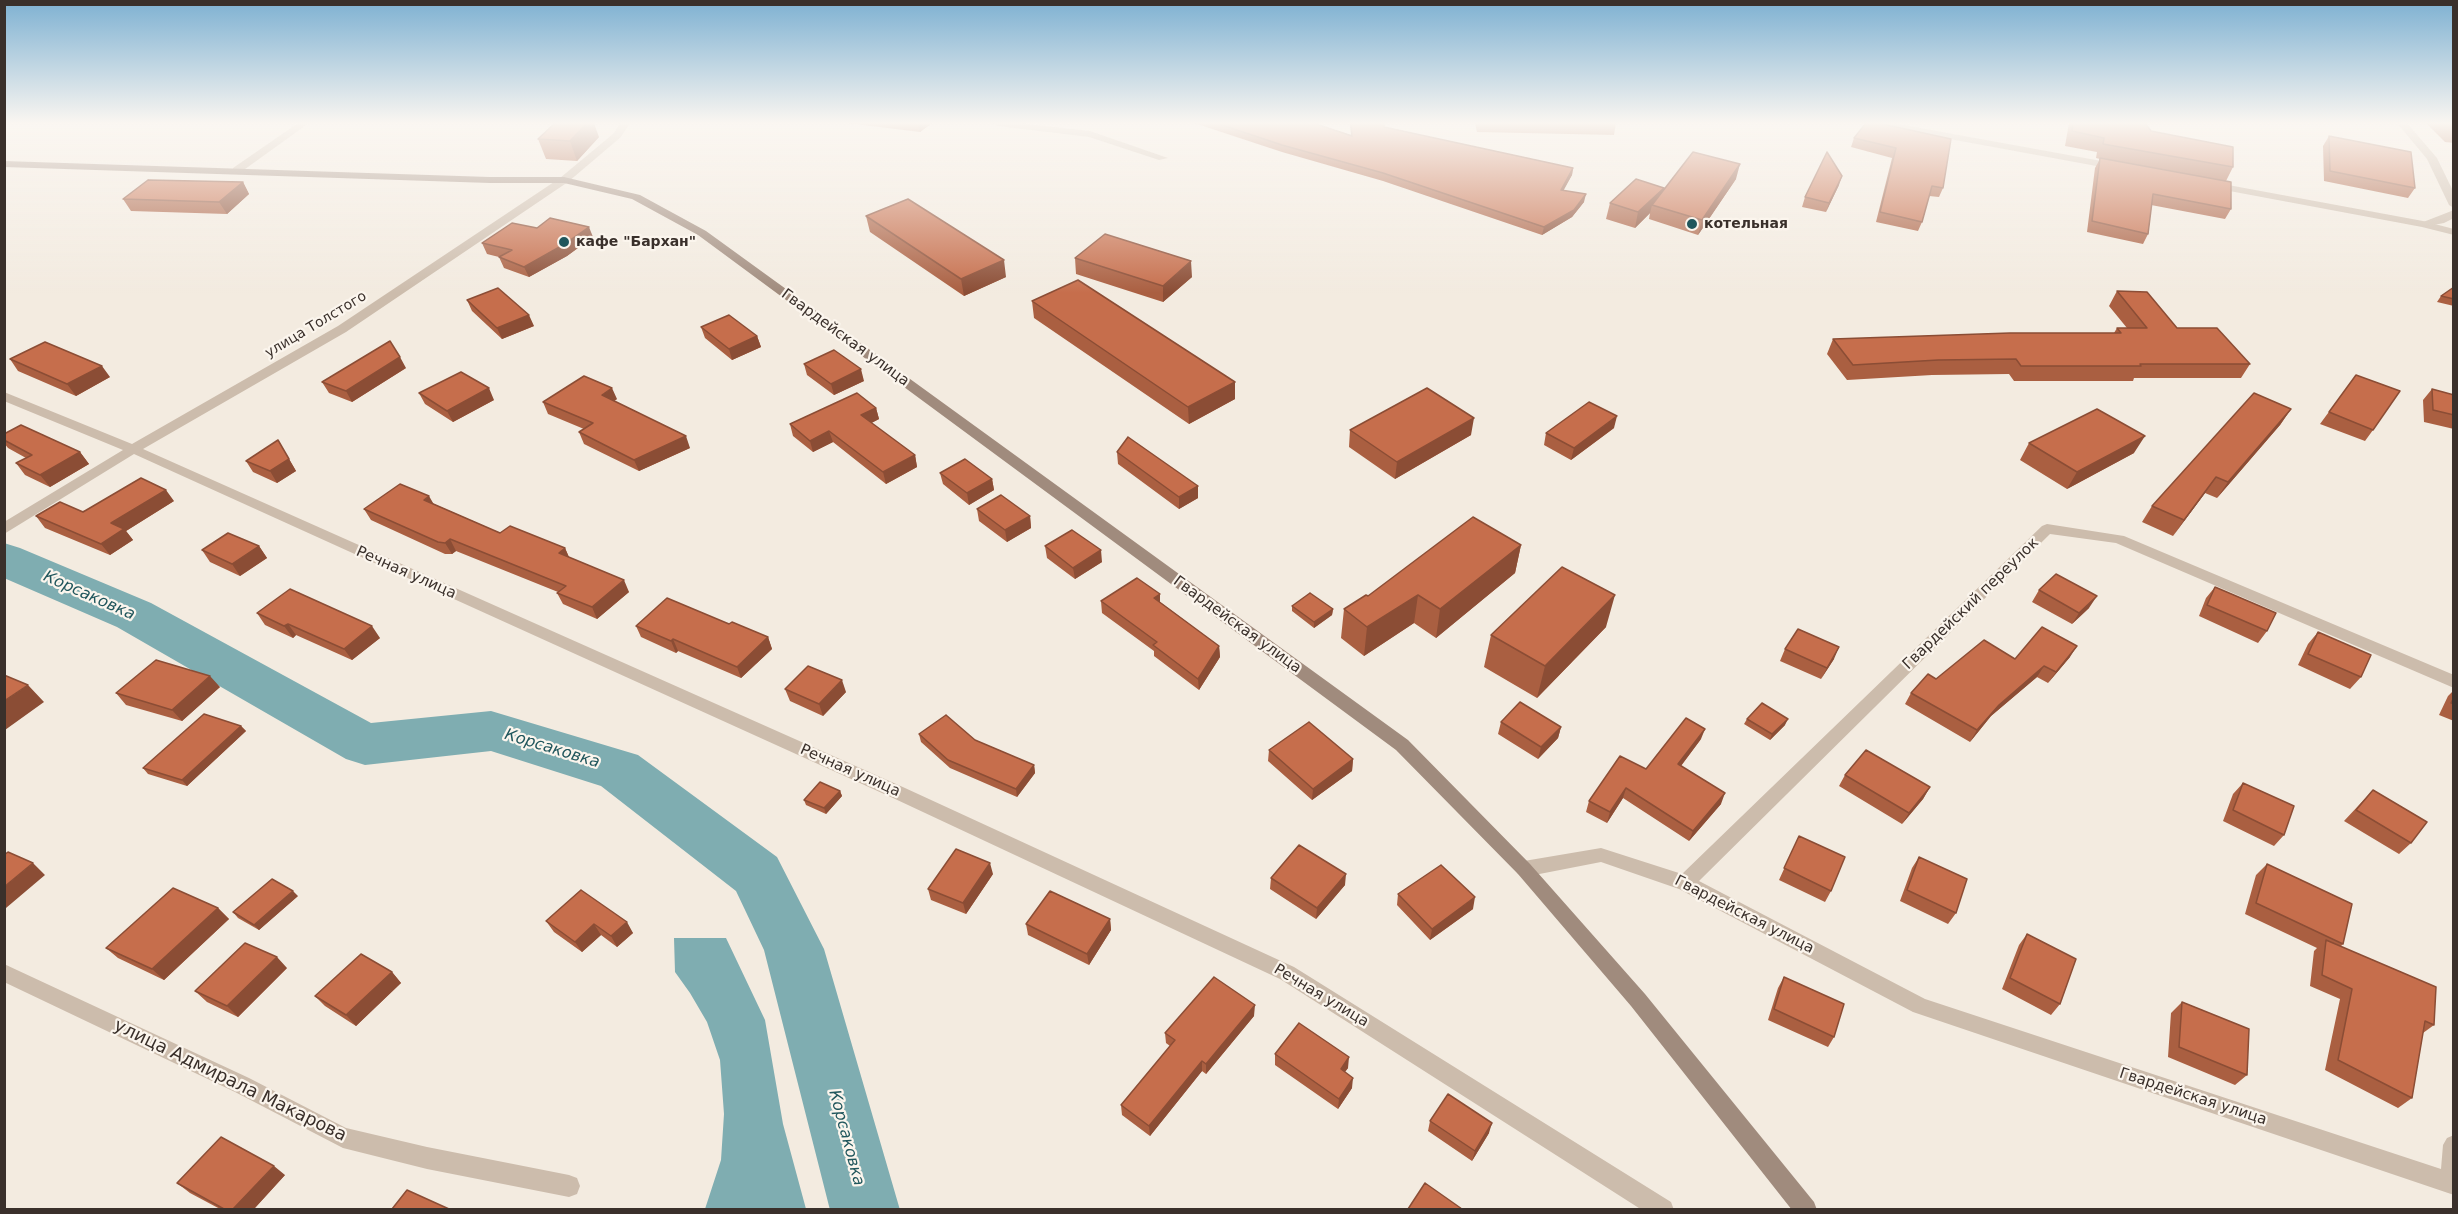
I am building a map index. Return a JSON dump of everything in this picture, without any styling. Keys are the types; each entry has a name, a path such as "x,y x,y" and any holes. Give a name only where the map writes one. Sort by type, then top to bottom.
{"main road":[{"name":"Гвардейская улица","path":"480,180 564,180 636,197 702,233 1402,745 1524,869"},
{"path":"1524,869 1638,1000 1806,1209"}],"street":[{"name":"улица Толстого","path":"4,529 133,449 342,329 564,180"},
{"path":"2442,180 2454,205"},
{"path":"2204,183 2423,224 2453,232"},
{"path":"2423,224 2440,221 2454,213"},
{"name":"Речная улица","path":"4,396 133,449 899,793 1287,973 1663,1209"},
{"name":"Гвардейский переулок","path":"1685,883 2047,529 2119,539 2454,682"},
{"name":"Гвардейская улица","path":"1524,869 1601,855 1685,883 1920,1006 2452,1183"},
{"name":"улица Адмирала Макарова","path":"4,972 242,1086 343,1138 427,1158 569,1186"},
{"path":"2452,1183 2454,1145"}],"water":[{"path":"674,938 726,938 765,1020 783,1124 806,1209 705,1209 721,1160 724,1114 720,1060 707,1022 675,972"}],"building":[{"path":"148,180 243,182 219,202 123,199"},
{"path":"1403,180 1567,180 1561,190 1586,194 1574,210 1544,227"},
{"path":"1635,180 1664,188 1638,212 1610,203"},
{"path":"1672,180 1729,180 1702,220 1652,205"},
{"path":"1813,180 1840,180 1829,203 1805,197"},
{"path":"1888,180 1944,180 1943,188 1932,186 1922,222 1880,212"},
{"path":"2097,180 2218,180 2231,182 2231,209 2153,194 2148,234 2092,221"},
{"path":"2373,180 2414,180 2415,188"},
{"path":"908,199 1004,260 961,279 866,216"},
{"path":"550,218 589,227 524,267 499,257 512,250 482,243 512,223 537,228"},
{"path":"1105,234 1191,261 1163,286 1075,258"},
{"path":"1078,280 1235,382 1188,407 1032,301"},
{"path":"2454,287 2454,299 2441,296"},
{"path":"498,288 529,315 497,328 467,300"},
{"path":"2117,291 2147,292 2177,328 2217,328 2250,364 2021,366 2016,359 1938,360 1853,365 1833,339 2010,333 2121,333 2117,328 2147,328"},
{"path":"729,315 757,336 729,349 701,327"},
{"path":"390,341 400,357 346,391 322,382"},
{"path":"45,342 102,366 67,384 10,359"},
{"path":"834,350 861,369 831,384 804,364"},
{"path":"461,372 489,388 447,411 419,393"},
{"path":"2356,375 2400,391 2373,430 2329,412"},
{"path":"584,376 612,388 602,395 686,436 634,460 579,432 593,423 543,402"},
{"path":"1427,388 1474,418 1397,462 1350,430"},
{"path":"2432,389 2454,395 2454,415 2433,410"},
{"path":"857,393 876,408 861,415 915,455 883,472 829,431 810,441 790,424"},
{"path":"2254,393 2291,409 2228,482 2216,477 2184,520 2152,506"},
{"path":"1589,402 1617,416 1574,448 1546,433"},
{"path":"2097,409 2145,436 2077,472 2029,443"},
{"path":"21,425 80,452 40,475 16,463 32,455 4,440 4,434"},
{"path":"1128,437 1198,486 1179,497 1117,452"},
{"path":"278,440 289,459 270,471 246,461"},
{"path":"965,459 992,479 967,493 940,473"},
{"path":"141,478 166,490 111,523 124,529 101,544 36,516 60,502 83,512"},
{"path":"400,484 429,496 424,500 500,533 510,526 565,548 559,553 624,580 592,607 557,593 566,586 450,539 445,543 438,542 364,509"},
{"path":"1001,495 1030,516 1005,530 977,509"},
{"path":"1473,517 1521,545 1440,609 1418,595 1367,627 1344,609 1366,595 1368,596"},
{"path":"1072,530 1101,550 1073,568 1045,546"},
{"path":"228,533 259,546 232,564 202,550"},
{"path":"1562,567 1615,595 1545,666 1491,635"},
{"path":"2056,574 2097,596 2079,613 2039,590"},
{"path":"1137,578 1160,594 1154,598 1219,646 1198,679 1153,645 1157,642 1101,601"},
{"path":"2215,587 2276,613 2267,631 2207,605"},
{"path":"290,589 372,626 344,649 257,613"},
{"path":"1310,593 1333,609 1314,622 1292,606"},
{"path":"667,598 729,624 732,622 768,637 737,667 673,639 671,641 636,626"},
{"path":"2042,627 2077,646 2056,672 2044,666 1999,705 1977,730 1911,693 1928,674 1936,679 1984,640 2015,659"},
{"path":"1798,629 1839,647 1827,668 1785,649"},
{"path":"2318,632 2371,655 2361,677 2308,654"},
{"path":"156,660 210,676 172,710 116,693"},
{"path":"808,666 842,680 819,704 785,689"},
{"path":"4,675 28,685 4,701"},
{"path":"1520,702 1561,727 1541,747 1501,722"},
{"path":"1762,703 1788,719 1772,734 1747,719"},
{"path":"204,714 241,726 182,780 143,768"},
{"path":"946,715 975,740 1034,765 1016,789 948,760 919,734"},
{"path":"1686,718 1705,729 1678,764 1725,793 1693,831 1626,788 1610,812 1589,801 1620,756 1646,769"},
{"path":"1309,722 1353,759 1313,789 1269,750"},
{"path":"1866,750 1930,787 1909,813 1845,775"},
{"path":"820,782 840,791 824,808 804,800"},
{"path":"2243,783 2294,806 2284,835 2233,810"},
{"path":"2373,790 2427,822 2411,843 2356,810"},
{"path":"1799,836 1845,857 1831,891 1784,868"},
{"path":"1299,845 1346,874 1317,908 1271,878"},
{"path":"956,849 990,863 963,903 928,889"},
{"path":"8,852 33,863 4,887 4,855"},
{"path":"1919,857 1967,879 1956,913 1907,890"},
{"path":"2267,864 2352,904 2343,944 2256,903"},
{"path":"1441,865 1475,897 1432,929 1398,894"},
{"path":"272,879 293,891 254,925 233,912"},
{"path":"173,888 218,908 152,969 106,948"},
{"path":"581,890 627,922 611,936 594,924 575,942 546,921"},
{"path":"1050,891 1110,919 1087,954 1026,924"},
{"path":"2027,934 2076,959 2060,1004 2010,978"},
{"path":"2326,940 2436,987 2434,1025 2425,1021 2412,1098 2338,1060 2352,989 2322,975"},
{"path":"245,943 277,957 227,1006 195,991"},
{"path":"361,954 392,972 346,1015 315,996"},
{"path":"1214,977 1255,1005 1206,1064 1202,1061 1149,1126 1121,1105 1175,1040 1165,1033"},
{"path":"1784,977 1844,1004 1834,1037 1774,1009"},
{"path":"2182,1002 2249,1029 2247,1075 2179,1047"},
{"path":"1299,1023 1349,1057 1341,1069 1353,1078 1339,1099 1275,1054"},
{"path":"1448,1094 1492,1123 1475,1151 1430,1121"},
{"path":"221,1137 274,1166 233,1209 224,1209 177,1183"},
{"path":"1425,1183 1462,1209 1408,1209"},
{"path":"407,1190 449,1209 392,1209"}],"waterway":[{"name":"Корсаковка","path":"4,559 134,615 365,744 491,731 619,770 685,819 757,874 794,949 865,1210"}],"place":[{"name":"котельная","path":"1692,224"},
{"name":"кафе \"Бархан\"","path":"564,242"}]}
